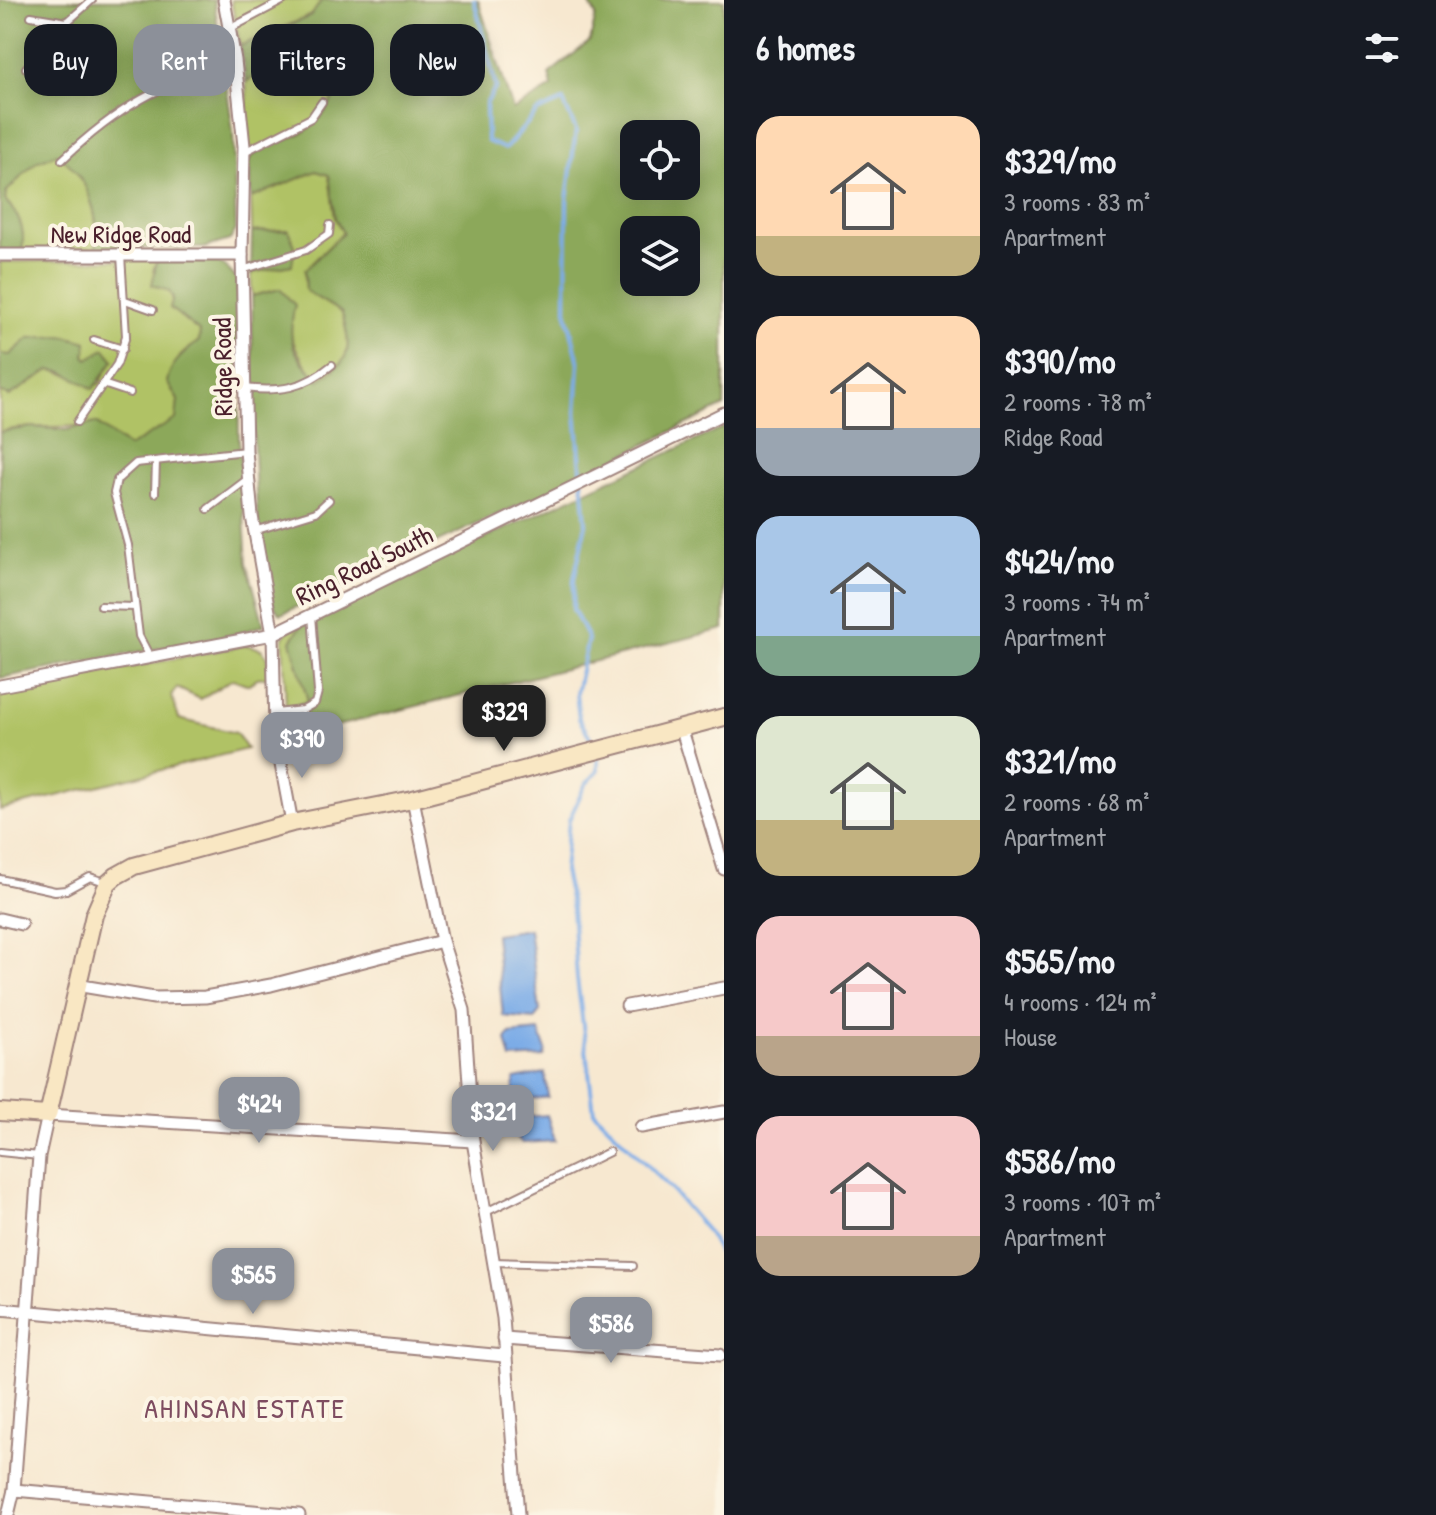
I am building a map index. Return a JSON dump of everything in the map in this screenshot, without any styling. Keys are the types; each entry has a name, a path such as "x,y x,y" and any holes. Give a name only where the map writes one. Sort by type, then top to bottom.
{"street":[{"name":"Ridge Road","path":"224,0 228,24"},
{"name":"Ridge Road","path":"235,60 244,152 242,270 246,451 254,531 273,634 276,738 292,823"},
{"name":"New Ridge Road","path":"0,255 242,255"},
{"name":"Ring Road South","path":"0,686 273,634 646,454 724,413"},
{"path":"8,1515 14,1490 39,1156 76,985 94,915 108,883 134,866 292,823 413,799 724,717"},
{"path":"681,727 724,869"},
{"path":"413,799 442,941 464,1010 473,1141 504,1339 518,1515"},
{"path":"0,919 21,924"},
{"path":"76,985 154,998 205,997 271,985 442,941"},
{"path":"627,1006 724,988"},
{"path":"0,1112 473,1141"},
{"path":"641,1127 724,1112"},
{"path":"0,1309 504,1356"},
{"path":"504,1339 720,1355"},
{"path":"14,1490 299,1515"}],"lane":[{"path":"31,16 67,22 92,0"},
{"path":"235,26 284,0"},
{"path":"62,160 102,122 142,96"},
{"path":"244,152 311,118 322,102"},
{"path":"242,270 306,250 329,234 330,225"},
{"path":"77,422 123,349 126,336 121,255"},
{"path":"125,300 153,310"},
{"path":"94,340 123,349"},
{"path":"244,388 277,392 302,386 332,365"},
{"path":"103,384 130,393"},
{"path":"150,657 139,636 128,545 114,493 117,480 136,463 246,451"},
{"path":"155,493 156,461"},
{"path":"208,509 249,478"},
{"path":"254,531 316,512 329,500"},
{"path":"101,606 135,607"},
{"path":"276,713 303,710 315,703 318,692 312,615"},
{"path":"0,879 55,891 66,890 90,877 108,883"},
{"path":"0,1152 39,1156"},
{"path":"486,1212 609,1152"},
{"path":"492,1262 633,1266"}],"green space":[{"path":"0,0 214,0 217,24 133,24 133,96 228,96 233,131 236,230 230,240 204,248 96,248 96,222 89,195 76,172 56,154 36,162 6,192 5,200 20,223 23,243 22,250 0,250"},
{"path":"231,0 322,0 312,15 291,24 251,24 251,41 240,46"},
{"path":"322,0 478,0 513,110 552,87 549,74 590,41 596,15 587,0 724,0 724,406 549,491 281,614 270,596 258,516 254,465 252,296 280,289 295,305 291,329 297,354 319,380 330,373 347,353 342,313 306,291 305,270 343,233 335,218 329,175 316,171 251,198 249,161 260,150 307,130 324,113 334,96 374,96 374,24 292,24 311,16"},
{"path":"251,41 251,78 246,82 240,46"},
{"path":"251,77 251,96 334,96 325,112 309,129 262,150 249,161 246,82"},
{"path":"56,154 76,172 89,195 96,222 96,248 22,250 22,229 18,217 5,200 6,192 36,162"},
{"path":"316,171 329,175 335,217 343,233 305,270 306,291 342,313 348,345 347,353 338,366 319,381 297,349 288,327 280,289 252,296 251,273 292,265 288,230 252,232 251,198"},
{"path":"288,230 295,246 292,265 251,273 252,232"},
{"path":"157,259 153,271 173,298 170,308 200,332 199,341 181,355 167,382 178,400 177,419 128,447 96,423 0,432 0,392 9,396 50,370 100,384 105,373 105,349 89,359 85,357 87,342 64,336 29,338 10,355 0,354 0,262"},
{"path":"157,259 215,262 224,265 237,279 239,440 247,563 264,625 236,634 0,678 0,432 32,427 66,430 96,423 128,447 176,419 178,400 167,382 179,358 199,341 200,332 170,308 173,298 169,291 152,285"},
{"path":"64,336 87,342 85,356 88,359 105,349 114,360 93,389 64,372 50,370 9,396 0,392 0,354 10,355 29,338"},
{"path":"724,427 724,629 289,738 286,708 308,701 291,641 303,623"},
{"path":"303,623 291,641 308,701 286,708 283,639 287,632"},
{"path":"247,645 261,649 268,657 267,677 257,678 249,685 233,679 200,699 177,688 171,695 179,719 236,733 247,749 0,810 0,692"}],"water":[{"path":"529,929 540,1011 535,1019 503,1016 495,934"},
{"path":"539,1031 546,1050 544,1057 511,1059 506,1040 510,1034"},
{"path":"545,1073 548,1097 521,1101 513,1095 515,1079"},
{"path":"547,1115 555,1141 522,1143 517,1138 518,1118"}],"waterway":[{"path":"474,0 496,87 486,104 487,141 505,149 537,112 563,101 576,130 567,200 566,310 579,363 576,412 586,524 574,579 573,609 588,639 576,693 579,719 590,737"},
{"path":"598,758 598,771 585,785 569,820 564,871 572,909 577,978 594,1112 671,1189 707,1231 724,1261"}],"district":[{"name":"AHINSAN ESTATE","path":"245,1408"}]}
